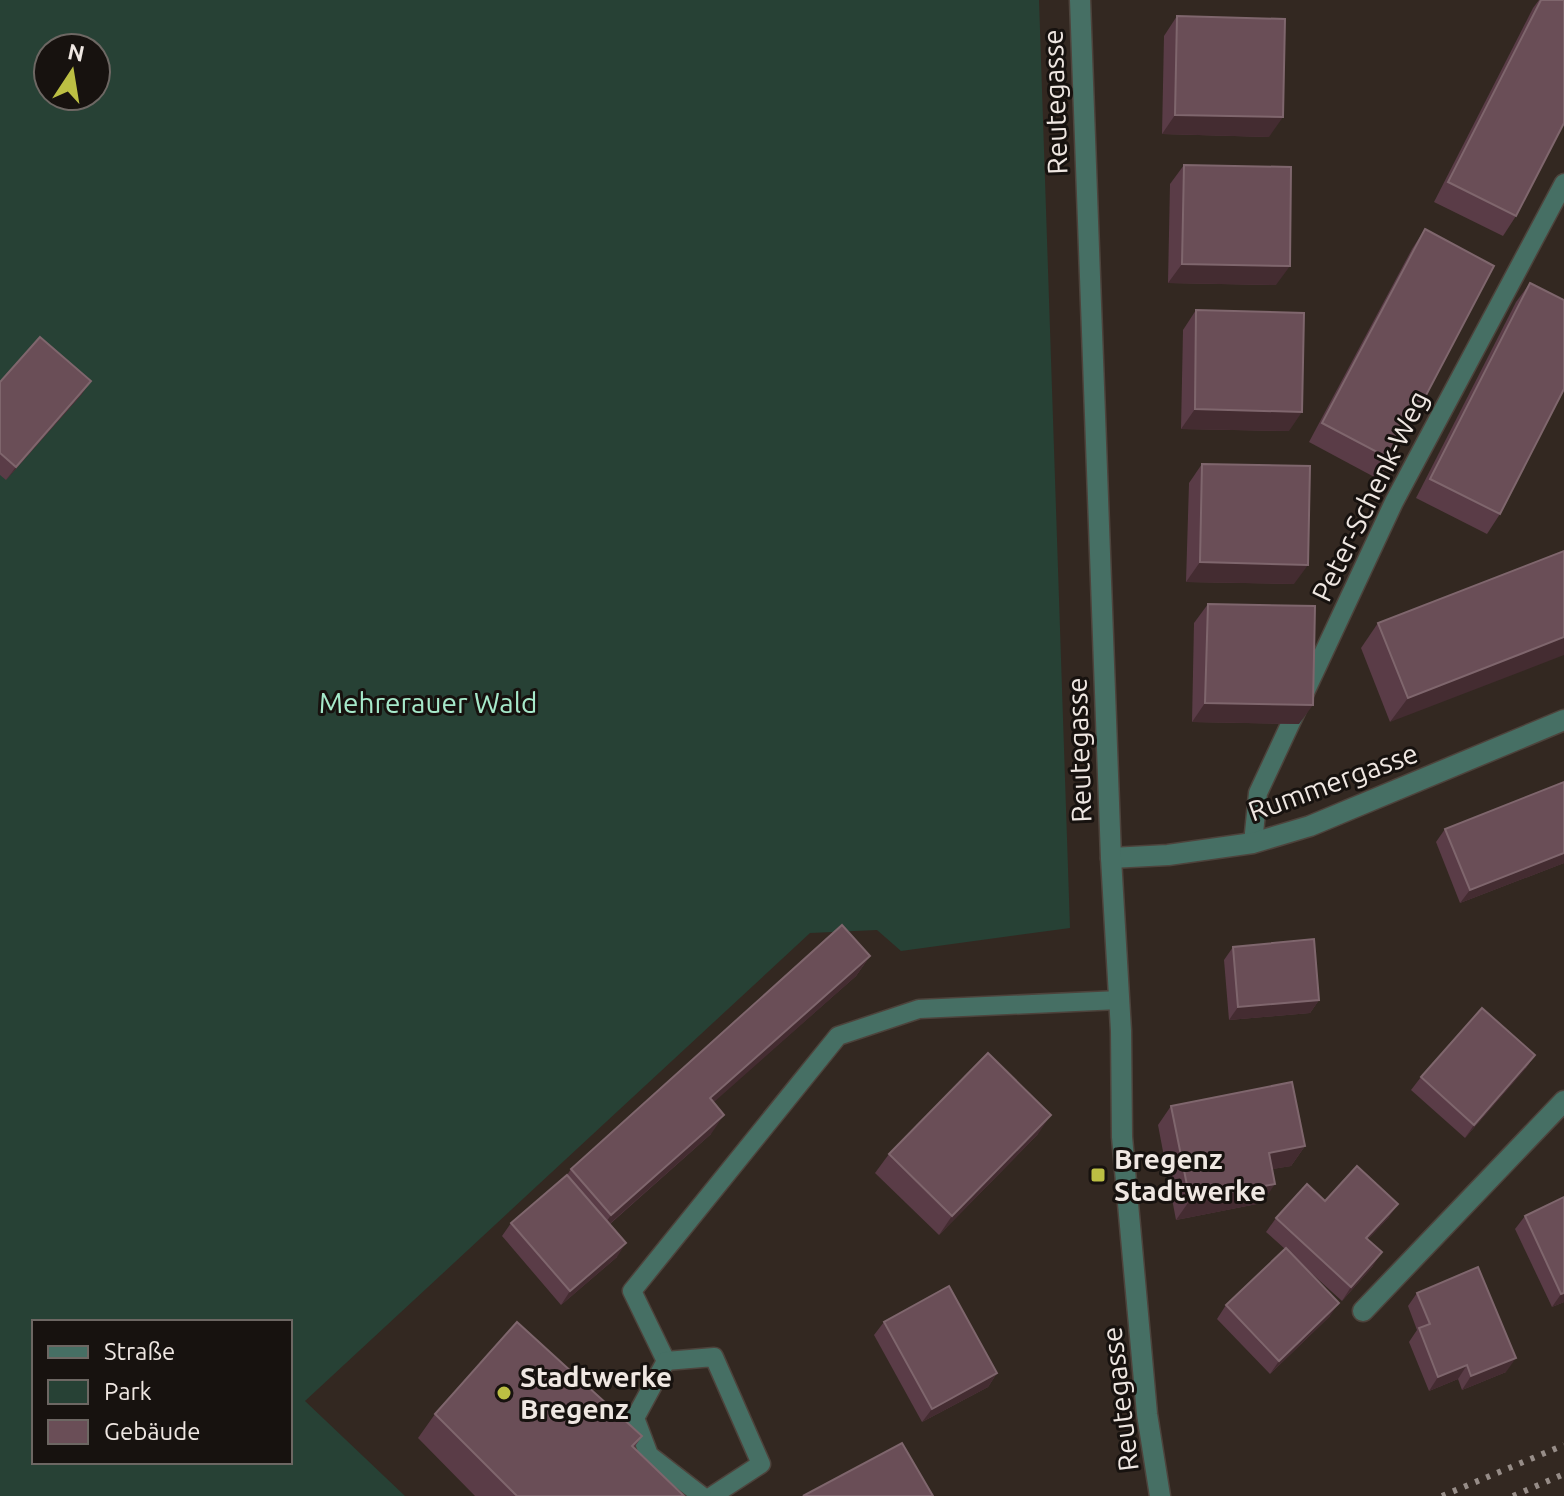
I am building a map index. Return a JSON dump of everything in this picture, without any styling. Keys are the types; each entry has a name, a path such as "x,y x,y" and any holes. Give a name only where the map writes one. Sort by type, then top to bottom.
{"street":[{"name":"Reutegasse","path":"1080,0 1122,1137 1147,1414 1160,1496"},
{"name":"Rummergasse","path":"1111,858 1168,855 1253,843 1310,826 1564,720"},
{"path":"1363,1311 1564,1101"}],"lane":[{"name":"Peter-Schenk-Weg","path":"1253,843 1258,793 1394,502 1564,183"},
{"path":"666,1361 632,1291 838,1036 919,1009 1119,1000"},
{"path":"666,1361 714,1357 761,1464 712,1496"},
{"path":"666,1361 635,1418 649,1455 702,1496"}],"green space":[{"name":"Mehrerauer Wald","path":"0,0 1039,0 1070,928 901,951 877,930 810,933 305,1401 405,1496 0,1496"}],"building":[{"path":"1541,0 1564,0 1564,123 1516,216 1448,182"},
{"path":"1177,16 1285,19 1283,117 1175,115"},
{"path":"1184,165 1291,167 1290,266 1182,264"},
{"path":"1425,229 1494,266 1392,460 1322,423"},
{"path":"1530,283 1564,300 1564,389 1500,514 1430,479"},
{"path":"1196,310 1304,313 1302,412 1195,409"},
{"path":"40,337 91,381 16,467 0,453 0,382"},
{"path":"1202,464 1310,466 1308,565 1200,562"},
{"path":"1564,551 1564,637 1408,698 1378,623"},
{"path":"1208,604 1315,606 1313,705 1205,703"},
{"path":"1564,782 1564,853 1470,890 1445,829"},
{"path":"842,925 870,956 710,1098 724,1115 611,1215 571,1169"},
{"path":"1314,939 1319,1000 1238,1007 1233,947"},
{"path":"1482,1008 1535,1055 1474,1125 1421,1077"},
{"path":"988,1053 1051,1115 952,1216 889,1154"},
{"path":"1292,1082 1305,1146 1269,1153 1275,1184 1190,1200 1171,1106"},
{"path":"1357,1166 1398,1204 1366,1238 1382,1252 1351,1287 1276,1218 1307,1184 1325,1201"},
{"path":"567,1175 626,1243 570,1291 511,1223"},
{"path":"1564,1197 1564,1293 1561,1294 1525,1216"},
{"path":"1286,1248 1339,1303 1279,1361 1226,1305"},
{"path":"1478,1267 1516,1358 1471,1376 1467,1365 1438,1377 1419,1328 1430,1324 1417,1293"},
{"path":"949,1286 997,1373 932,1409 884,1322"},
{"name":"Stadtwerke Bregenz","path":"517,1322 642,1436 632,1446 684,1496 517,1496 435,1414"},
{"path":"902,1443 933,1496 803,1496"}],"railway":[{"path":"1442,1496 1564,1445"},
{"path":"1513,1496 1564,1474"}],"place":[{"name":"Bregenz Stadtwerke","path":"1098,1175"},
{"name":"Stadtwerke Bregenz","path":"504,1393"}]}
